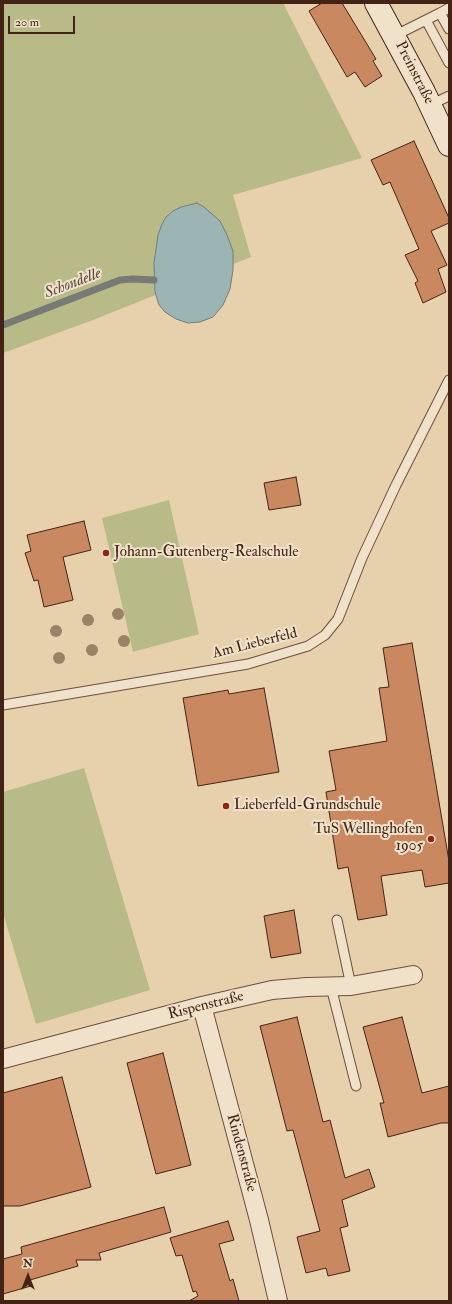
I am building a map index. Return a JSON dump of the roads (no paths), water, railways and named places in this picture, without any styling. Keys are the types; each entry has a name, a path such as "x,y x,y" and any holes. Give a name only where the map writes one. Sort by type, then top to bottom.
{"street":[{"name":"Preinstraße","path":"376,3 394,36 440,101 449,145"},
{"name":"Rispenstraße","path":"3,1059 202,1006 272,990 307,987 351,986 413,975"},
{"name":"Rindenstraße","path":"202,1006 259,1220 278,1301"}],"lane":[{"path":"394,36 449,8"},
{"path":"440,13 449,29"},
{"path":"426,20 449,63"},
{"name":"Am Lieberfeld","path":"3,705 248,664 308,646 325,635 338,618 374,531 449,380"},
{"path":"337,920 351,986"},
{"path":"331,987 356,1086"}],"water":[{"path":"197,203 220,221 233,251 233,270 230,289 223,305 213,317 200,322 188,323 176,319 165,312 159,305 155,292 154,263 158,235 166,217 181,207"}],"waterway":[{"name":"Schondelle","path":"3,325 120,280 154,280"}],"place":[{"name":"Johann-Gutenberg-Realschule","path":"106,553"},
{"name":"Lieberfeld-Grundschule","path":"226,806"},
{"name":"TuS Wellinghofen 1905","path":"431,839"}]}
